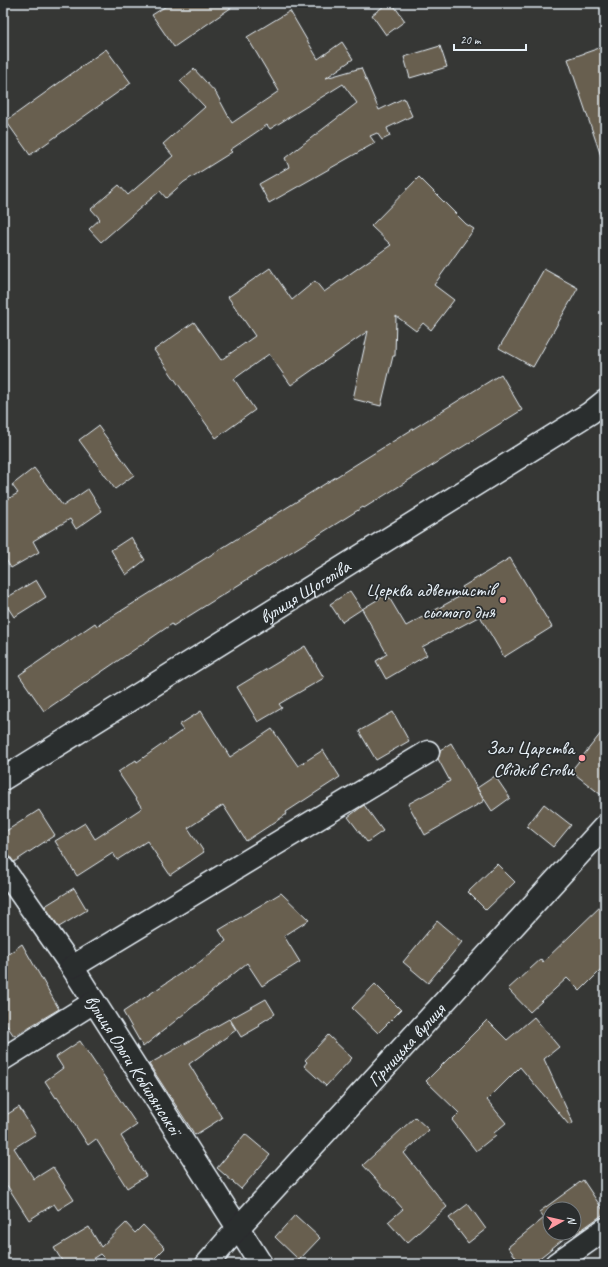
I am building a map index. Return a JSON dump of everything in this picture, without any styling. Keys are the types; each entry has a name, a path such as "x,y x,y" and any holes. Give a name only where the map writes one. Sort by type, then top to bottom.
{"street":[{"name":"вулиця Щоголіва","path":"3,779 590,413 605,401"},
{"path":"72,967 428,752"},
{"name":"Гірницька вулиця","path":"207,1264 238,1228 605,826"},
{"name":"вулиця Ольги Кобилянської","path":"3,868 72,967 261,1264"},
{"path":"3,1059 94,1002"},
{"path":"556,1264 605,1229"}],"building":[{"path":"171,3 238,3 174,47 152,15"},
{"path":"388,3 392,3 405,21 386,35 372,15"},
{"path":"290,11 318,59 342,42 353,59 326,78 361,68 379,110 404,98 412,116 387,128 390,136 382,140 377,133 370,136 375,143 269,203 259,184 289,167 285,158 357,103 343,84 270,129 267,125 230,150 232,152 184,182 166,198 160,191 101,242 89,229 100,219 91,209 119,185 128,195 173,156 163,144 205,107 180,81 194,69 216,93 232,123 279,91 247,37"},
{"path":"440,46 447,67 410,78 404,57"},
{"path":"605,46 605,158 602,159 568,59"},
{"path":"106,49 131,83 30,155 6,121"},
{"path":"419,177 466,224 474,229 434,285 454,300 431,330 423,323 416,331 396,316 395,356 393,356 381,406 353,399 368,331 291,385 269,354 234,379 255,410 216,438 154,350 194,322 221,360 255,336 228,297 270,268 292,300 315,281 324,292 391,245 371,226"},
{"path":"544,269 578,288 533,367 499,348"},
{"path":"501,374 522,410 173,626 172,624 44,711 19,675 95,623 97,626"},
{"path":"98,426 134,475 115,489 79,440"},
{"path":"34,468 63,506 88,489 102,511 76,529 70,519 33,541 39,552 11,568 3,555 3,502 18,493 12,485"},
{"path":"131,537 145,560 126,575 111,550"},
{"path":"510,558 552,627 504,657 480,616 422,647 427,655 386,679 376,661 387,654 362,609 387,594 406,626 466,593 462,587"},
{"path":"36,580 46,597 14,617 3,600"},
{"path":"350,591 362,609 342,622 330,604"},
{"path":"305,646 324,678 279,704 282,708 258,722 237,687"},
{"path":"201,711 230,757 272,729 298,766 323,750 340,777 286,812 287,814 246,841 223,805 188,828 204,852 170,875 147,841 117,860 113,853 77,876 55,841 85,823 95,839 142,808 118,772 136,760 137,762 183,730 179,725"},
{"path":"393,712 409,741 376,760 359,731"},
{"name":"Зал Царства Свідків Єгови","path":"605,728 605,798 571,771"},
{"path":"451,743 484,801 425,835 408,804 450,781 438,759 440,750"},
{"path":"495,776 510,798 492,811 477,788"},
{"path":"544,804 571,825 553,847 527,826"},
{"path":"364,805 383,831 367,842 348,817"},
{"path":"39,810 55,835 14,862 3,847 3,833"},
{"path":"497,864 515,882 486,910 468,892"},
{"path":"74,888 87,910 59,927 45,906"},
{"path":"281,893 309,920 284,936 300,962 262,986 247,963 143,1047 123,1012 190,967 191,969 226,941 219,930"},
{"path":"605,902 605,966 580,991 567,978 530,1012 508,989 541,959 543,962"},
{"path":"437,921 462,942 428,983 403,962"},
{"path":"22,944 59,1009 14,1036 3,1020 3,958"},
{"path":"375,984 401,1010 378,1033 352,1008"},
{"path":"266,999 275,1014 259,1024 260,1026 241,1037 230,1019"},
{"path":"534,1017 559,1047 544,1059 573,1123 569,1125 520,1067 487,1100 506,1123 494,1133 496,1135 476,1151 452,1120 459,1113 426,1081 487,1020 507,1040"},
{"path":"229,1019 236,1030 189,1064 222,1118 195,1135 149,1064"},
{"path":"328,1035 352,1058 326,1086 304,1066 307,1062 305,1060"},
{"path":"80,1041 137,1125 121,1136 146,1176 127,1188 96,1139 88,1145 45,1081 63,1068 56,1057"},
{"path":"19,1107 36,1134 14,1148 34,1179 53,1167 74,1200 58,1210 54,1204 29,1220 3,1179 3,1117"},
{"path":"415,1117 429,1130 404,1153 447,1207 407,1243 388,1222 403,1209 363,1165"},
{"path":"245,1134 270,1155 241,1189 217,1168"},
{"path":"583,1180 605,1213 582,1229 582,1201 554,1201"},
{"path":"468,1204 486,1229 468,1243 449,1218"},
{"path":"295,1215 320,1238 299,1260 275,1237"},
{"path":"542,1220 542,1241 561,1241 532,1264 521,1264 508,1247"},
{"path":"126,1223 135,1233 143,1225 165,1248 149,1264 110,1264 100,1254 84,1264 64,1264 54,1248 89,1227 101,1247"}],"place":[{"name":"Церква адвентистів сьомого дня","path":"503,600"},
{"name":"Зал Царства Свідків Єгови","path":"582,758"}]}
